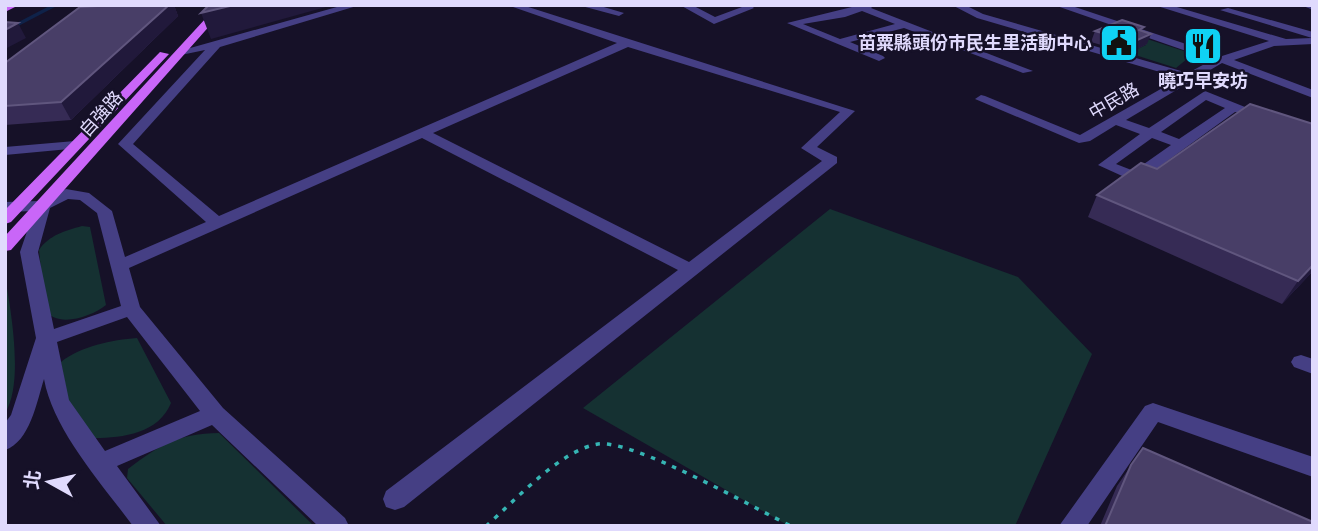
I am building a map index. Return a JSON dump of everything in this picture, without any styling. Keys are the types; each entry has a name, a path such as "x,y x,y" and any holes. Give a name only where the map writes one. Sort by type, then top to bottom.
{"main road":[{"path":"5,9 13,5"},
{"name":"自強路","path":"5,219 11,207 75,145 209,5"},
{"name":"自強路","path":"5,246 223,5"},
{"path":"163,54 181,52"},
{"path":"75,145 98,143"}],"street":[{"path":"181,52 216,45 355,5"},
{"path":"395,499 832,160 808,148 849,111 512,5"},
{"path":"583,5 618,13"},
{"path":"684,5 714,21 749,8 745,5"},
{"path":"819,5 845,14"},
{"path":"957,5 980,16 1189,77"},
{"path":"1059,5 1221,59 1313,94"},
{"path":"1159,5 1287,43 1302,45 1313,41"},
{"path":"1199,18 1241,5"},
{"path":"1306,5 1313,7"},
{"path":"879,58 792,23 845,14 866,7 971,52 1027,71"},
{"path":"1225,10 1313,34"},
{"path":"839,42 904,25"},
{"path":"119,266 627,43"},
{"name":"中民路","path":"981,99 1079,139 1117,121 1221,59 1234,59 1275,43 1287,43"},
{"path":"216,45 125,144 217,223"},
{"path":"1296,88 1313,80"},
{"path":"1234,107 1136,177 1105,165 1205,95 1256,116"},
{"path":"1117,121 1181,144"},
{"path":"422,133 690,269"},
{"path":"5,151 75,145"},
{"path":"11,207 43,206 66,194 84,196 104,211 131,309 215,414 336,526"},
{"path":"43,206 29,251 59,402 100,463 148,526"},
{"path":"46,339 131,309"},
{"path":"5,441 21,418 46,339"},
{"path":"1072,526 1153,412 1313,467"},
{"path":"100,463 215,414"}],"path":[{"path":"486,526 564,458 598,444 638,452 791,526"}],"green space":[{"path":"1141,37 1193,54 1176,68 1129,53 1146,45"},
{"path":"830,209 1018,277 1092,354 1015,526 789,526 583,408"},
{"path":"82,226 90,227 106,305 92,314 65,320 50,315 45,309 39,250 53,237"},
{"path":"5,277 13,327 15,366 11,400 5,413"},
{"path":"137,338 171,403 158,421 139,432 95,438 68,401 61,362 97,345"},
{"path":"219,433 314,526 167,526 127,478 128,469 170,442"}],"building":[{"path":"169,5 61,102 5,106 5,63 80,7"},
{"path":"209,5 234,5 201,13"},
{"path":"1122,20 1144,27 1139,30 1151,34 1133,42 1095,31"},
{"path":"5,22 18,23 5,30"},
{"path":"1250,104 1313,124 1313,265 1298,281 1097,195 1141,163 1157,169"},
{"path":"1143,448 1313,522 1313,526 1105,526 1131,465"}],"waterway":[{"path":"5,31 55,5"}],"place":[{"name":"苗粟縣頭份巿民生里活動中心","path":"1119,43"},
{"name":"曉巧早安坊","path":"1203,46"}]}
